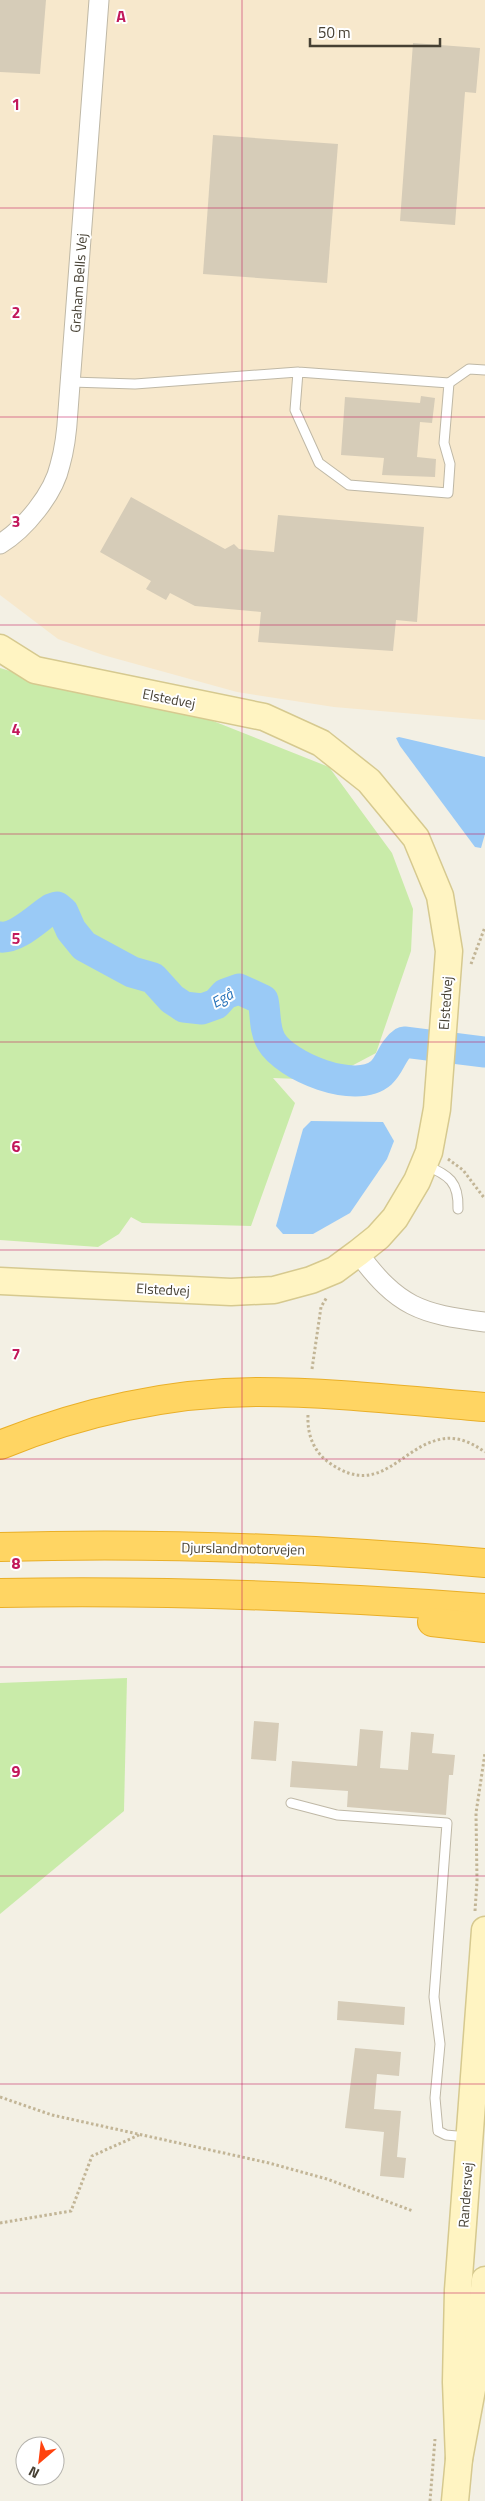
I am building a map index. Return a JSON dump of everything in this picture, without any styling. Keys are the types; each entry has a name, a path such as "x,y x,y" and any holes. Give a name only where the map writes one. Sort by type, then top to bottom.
{"highway":[{"path":"0,1445 105,1411 181,1397 258,1392 485,1406"},
{"name":"Djurslandmotorvejen","path":"0,1547 72,1545 285,1548 485,1563"},
{"path":"0,1593 150,1592 353,1598 485,1608"},
{"path":"150,1592 485,1628"}],"street":[{"name":"Graham Bells Vej","path":"0,544 24,524 44,500 60,466 71,382 99,0"},
{"name":"Elstedvej","path":"0,648 35,670 264,717 321,743 369,781 416,838 440,896 450,952 436,1116 424,1165 407,1200 395,1218 378,1237 358,1253 334,1270 311,1280 274,1290 231,1292 0,1281"},
{"path":"358,1253 384,1286 400,1298 424,1311 448,1317 485,1322"},
{"name":"Randersvej","path":"459,2459 456,2382 458,2290 477,2148 485,1930"},
{"name":"Randersvej","path":"455,2501 459,2459 473,2384 485,2280"}],"lane":[{"path":"71,382 134,384 298,372 449,383 469,369 485,370"},
{"path":"298,372 295,410 319,463 349,485 448,493 450,464 444,444 449,383"},
{"path":"424,1165 447,1176 457,1187 458,1209"},
{"path":"291,1803 337,1815 447,1823 434,1979 434,1997 440,2044 435,2098 436,2124 438,2131 477,2148"}],"path":[{"path":"308,1413 308,1429 313,1446 324,1460 340,1471 358,1475 373,1474 390,1468 425,1445 442,1439 459,1439 476,1445 485,1452"},
{"path":"0,2097 52,2115 269,2163 327,2179 413,2210"},
{"path":"0,2223 71,2211 92,2156 139,2135"}],"shaded area":[{"path":"0,0 485,0 485,720 334,707 237,692 103,655 58,639 0,595"}],"green space":[{"path":"0,668 87,694 203,717 329,767 392,853 413,909 411,951 376,1053 325,1080 273,1078 295,1103 251,1226 142,1223 131,1217 119,1234 98,1247 0,1240"},
{"path":"127,1678 124,1811 0,1914 0,1683"}],"water":[{"path":"399,737 485,757 485,834 481,848 475,847 400,746 396,738"},
{"path":"311,1121 383,1122 394,1141 387,1159 350,1213 313,1234 283,1234 276,1226 303,1129"}],"building":[{"path":"0,0 46,0 40,74 0,72"},
{"path":"413,43 480,48 476,93 465,92 455,225 400,221"},
{"path":"213,135 338,144 327,283 203,274"},
{"path":"421,396 435,398 432,423 420,422 417,457 436,459 435,477 382,475 384,458 341,455 345,397 420,403"},
{"path":"131,497 225,549 234,544 239,549 274,552 278,515 424,527 417,622 396,620 393,651 258,642 261,612 195,606 170,593 166,600 146,589 151,581 100,552"},
{"path":"254,1721 279,1723 276,1761 251,1759"},
{"path":"360,1729 383,1731 380,1768 408,1770 411,1732 434,1734 432,1753 455,1755 453,1775 449,1775 446,1815 347,1807 348,1791 290,1787 292,1761 357,1766"},
{"path":"338,2001 405,2007 404,2025 337,2020"},
{"path":"355,2048 401,2052 399,2076 377,2074 374,2109 401,2111 397,2157 406,2158 404,2178 380,2176 384,2132 345,2128"}],"waterway":[{"name":"Egå","path":"0,937 13,935 51,909 57,907 63,912 71,930 84,946 132,972 153,978 172,999 184,1007 202,1009 216,1004 225,994 239,989 263,1000 267,1032 271,1041 279,1051 291,1060 322,1075 355,1081 370,1079 381,1073 404,1042 485,1052"}]}
